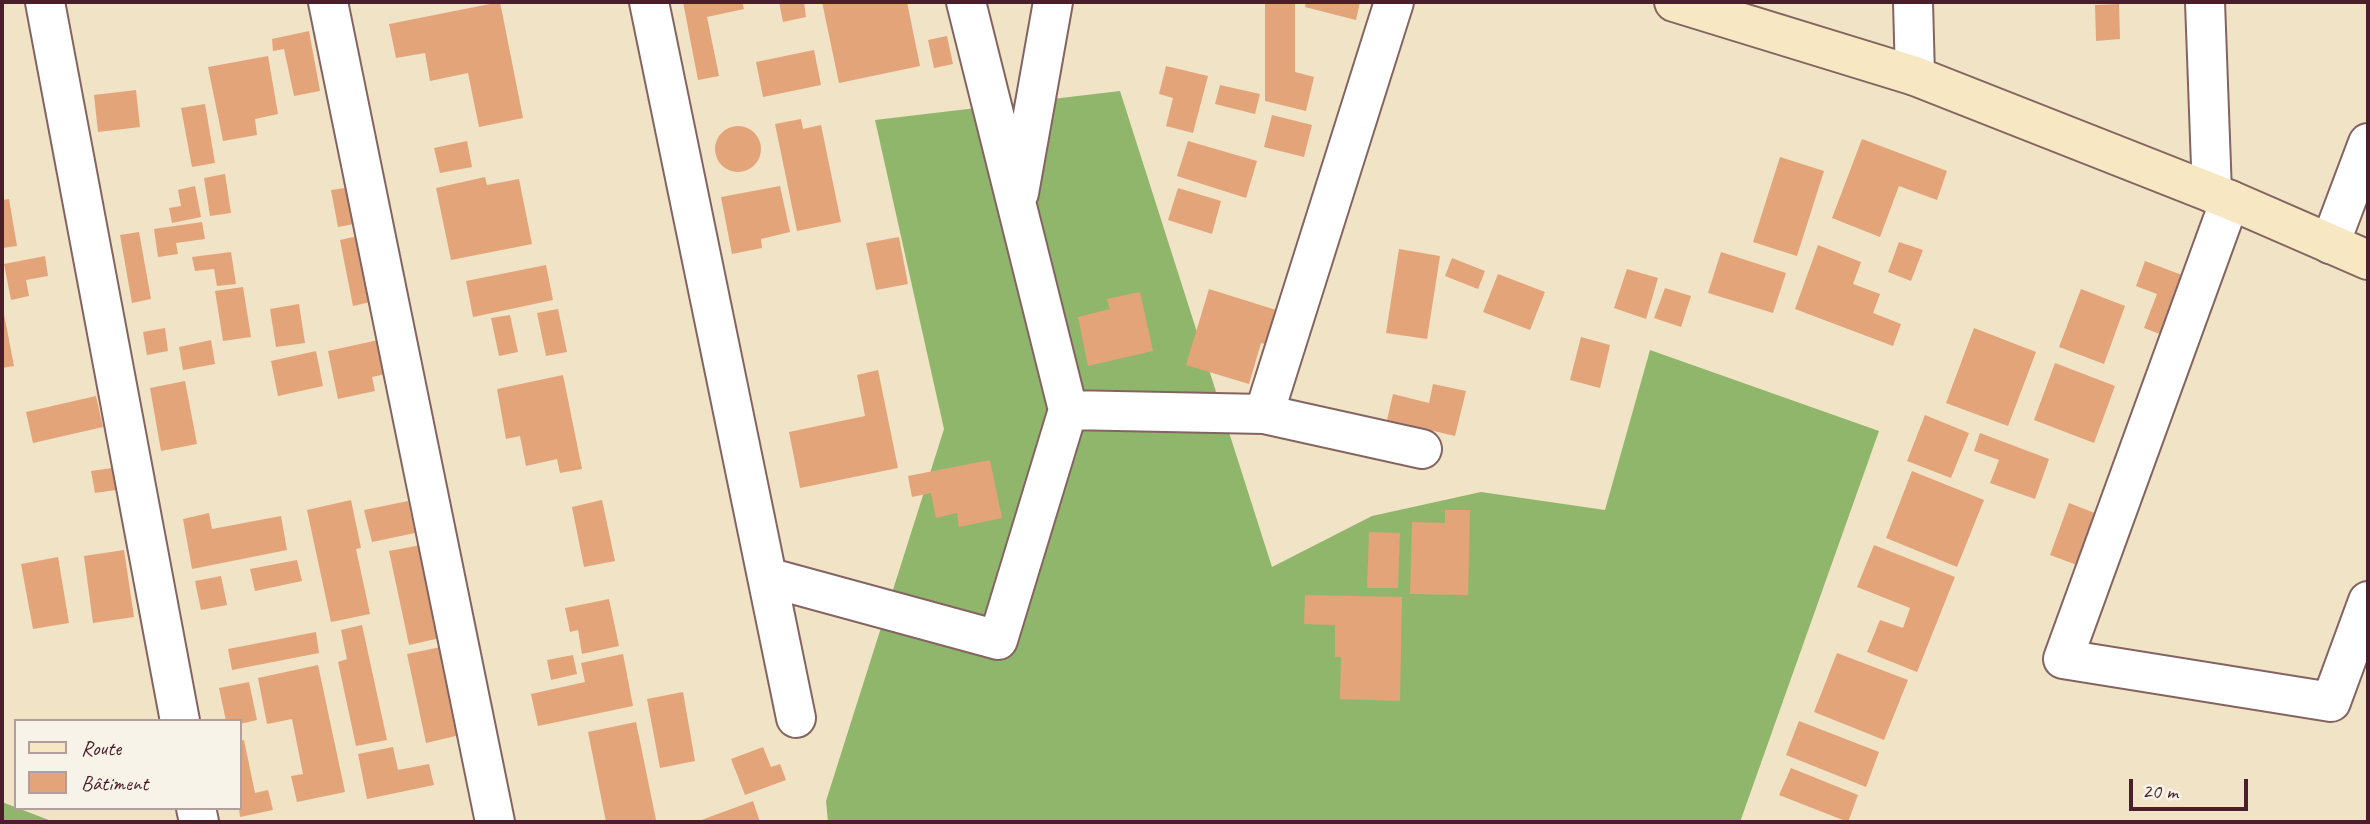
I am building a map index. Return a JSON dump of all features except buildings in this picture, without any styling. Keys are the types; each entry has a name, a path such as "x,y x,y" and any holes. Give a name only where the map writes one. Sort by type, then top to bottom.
{"main road":[{"path":"1674,2 1915,76 2221,197 2368,260"}],"street":[{"path":"45,2 180,719"},
{"path":"328,2 495,822"},
{"path":"649,2 796,718"},
{"path":"767,577 998,640 1068,410 965,2"},
{"path":"1017,206 1054,2"},
{"path":"1264,414 1394,2"},
{"path":"1913,2 1915,76"},
{"path":"2206,2 2221,197 2063,659 2331,702 2368,601"},
{"path":"2330,244 2368,144"},
{"path":"1068,410 1264,414 1422,449"}],"green space":[{"path":"1120,91 1272,567 1372,516 1481,492 1605,510 1650,350 1879,431 1740,822 828,822 826,801 944,429 875,120"},
{"path":"2,802 14,807 14,810 23,810 54,822 2,822"}]}
